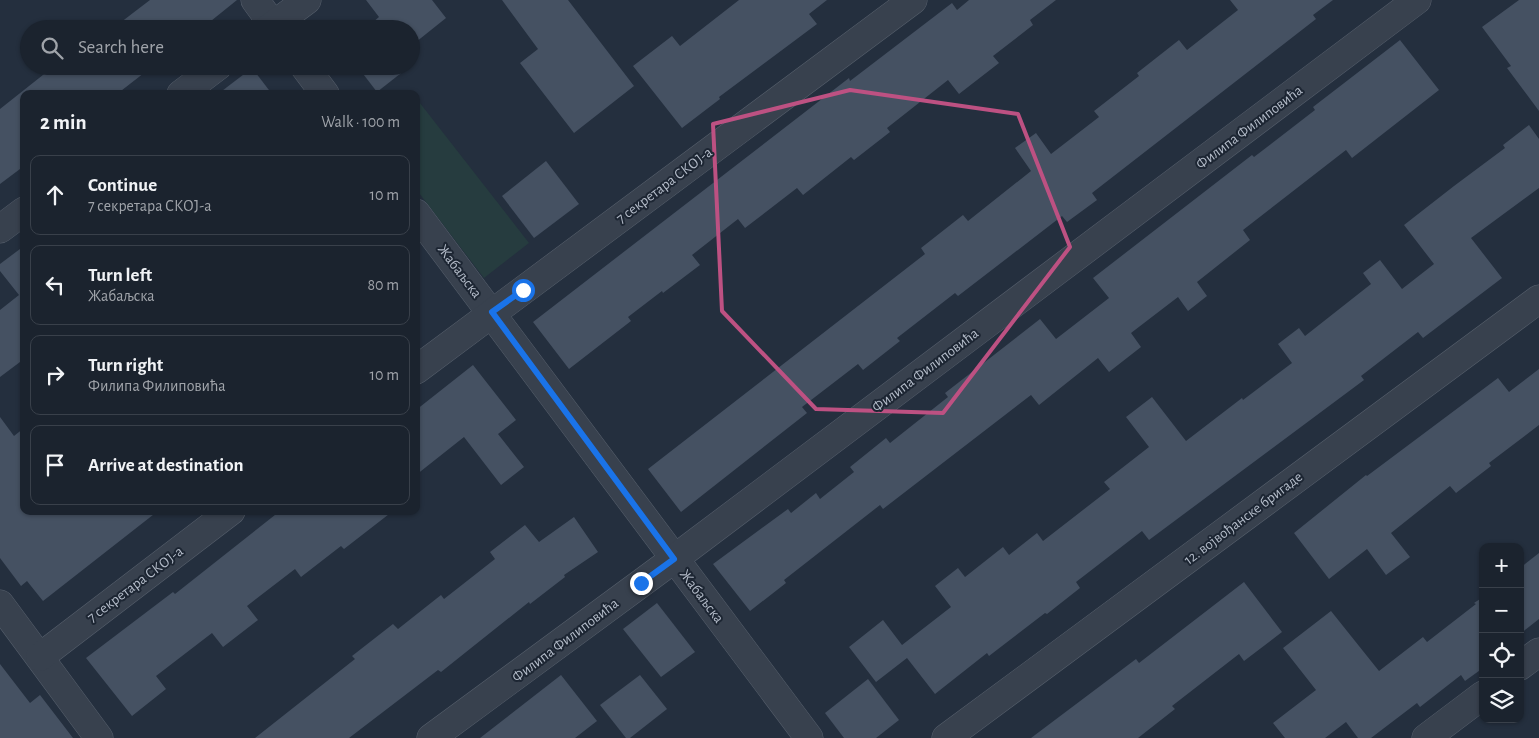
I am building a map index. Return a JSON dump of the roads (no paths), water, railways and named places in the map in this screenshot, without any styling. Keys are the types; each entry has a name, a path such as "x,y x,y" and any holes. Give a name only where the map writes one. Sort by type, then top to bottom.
{"street":[{"path":"254,0 267,20"},
{"path":"281,20 307,0"},
{"name":"7 секретара СКОЈ-а","path":"420,367 913,0"},
{"name":"Филипа Филиповића","path":"432,738 674,559 1417,0"},
{"path":"186,90 206,75"},
{"path":"311,75 322,90"},
{"path":"0,229 20,214"},
{"name":"Жабаљска","path":"420,218 809,738"},
{"name":"12. војвођанске бригаде","path":"946,738 1539,299"},
{"name":"7 секретара СКОЈ-а","path":"40,657 226,515"},
{"path":"0,604 99,738"},
{"path":"1524,663 1539,652"},
{"path":"1426,738 1479,698"}]}
